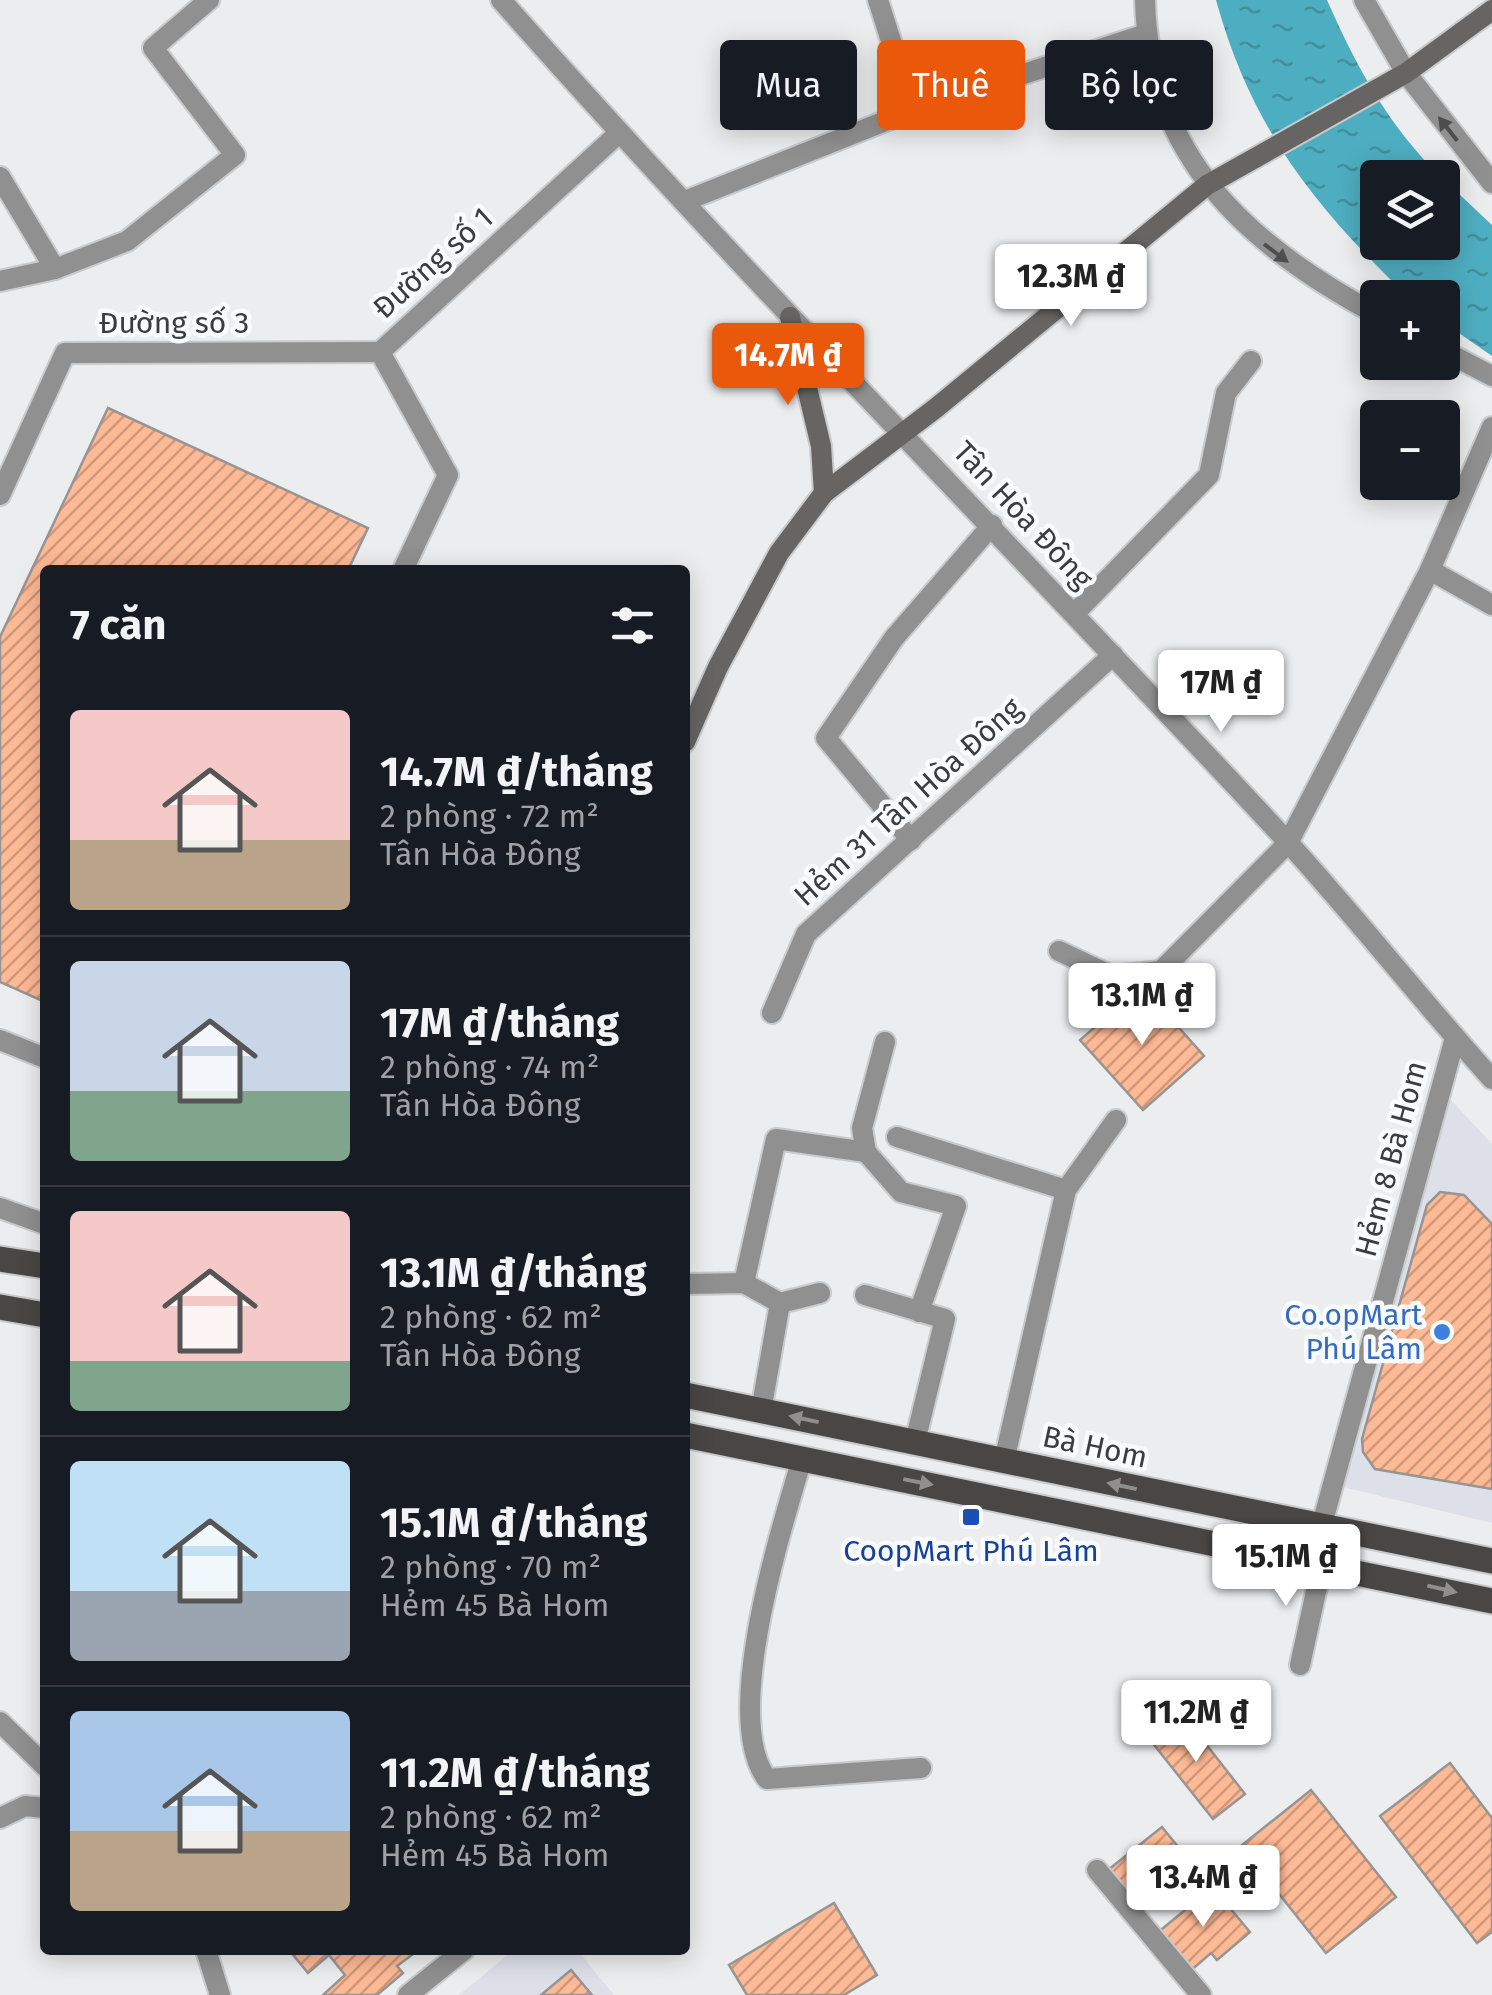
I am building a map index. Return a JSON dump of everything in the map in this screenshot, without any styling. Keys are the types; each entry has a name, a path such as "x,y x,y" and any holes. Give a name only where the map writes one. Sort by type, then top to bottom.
{"main road":[{"path":"690,731 718,667 779,553 824,492 904,433 1207,185 1406,73 1492,10"},
{"path":"790,316 821,446 824,492"},
{"path":"0,1258 40,1265"},
{"path":"0,1307 40,1313"},
{"name":"Bà Hom","path":"690,1395 1492,1561"},
{"path":"690,1436 1492,1601"}],"street":[{"path":"0,281 55,269 127,240 235,155 153,48 209,0"},
{"name":"Tân Hòa Đông","path":"501,0 619,133 1288,843 1492,1079"},
{"path":"878,0 891,40"},
{"path":"1145,0 1146,34 1154,76 1178,137 1207,185 1260,240 1309,277 1360,305"},
{"path":"1364,0 1406,73 1492,183"},
{"path":"1025,73 1146,34"},
{"path":"685,201 877,124"},
{"name":"Đường số 1","path":"405,565 448,475 380,352 619,133"},
{"path":"0,177 55,269"},
{"name":"Đường số 3","path":"0,495 65,353 380,352"},
{"path":"1460,359 1492,376"},
{"path":"1075,614 1209,475 1226,392 1251,362"},
{"path":"1058,951 1112,976 1160,971 1288,843 1430,570 1492,427"},
{"path":"911,840 826,738 894,638 992,526"},
{"path":"1430,570 1492,606"},
{"name":"Hẻm 31 Tân Hòa Đông","path":"772,1013 806,934 1113,655"},
{"name":"Hẻm 8 Bà Hom","path":"1322,1528 1456,1038"},
{"path":"0,1040 40,1056"},
{"path":"885,1042 862,1128 866,1152 902,1192 956,1206 919,1312"},
{"path":"1004,1461 1066,1190 1116,1120"},
{"path":"897,1137 1066,1190"},
{"path":"744,1283 776,1139 866,1152"},
{"path":"0,1208 40,1222"},
{"path":"690,1284 744,1283 780,1303 820,1294"},
{"path":"865,1295 944,1319 914,1442"},
{"path":"761,1410 780,1303"},
{"path":"802,1459 777,1544 748,1704 755,1762 768,1779 921,1768"},
{"path":"1300,1665 1322,1564"},
{"path":"0,1722 40,1761"},
{"path":"0,1818 25,1806 40,1808"},
{"path":"1097,1870 1201,1995"},
{"path":"208,1955 220,1995"},
{"path":"408,1995 458,1955"}],"shaded area":[{"name":"Co.opMart Phú Lâm","path":"1450,1099 1492,1144 1492,1523 1343,1487"},
{"path":"508,1955 581,1955 614,1995 459,1995"}],"water":[{"path":"1216,0 1327,0 1362,72 1390,117 1425,160 1360,160 1360,248 1290,163 1248,88"},
{"path":"1460,195 1492,225 1492,356 1460,334 1460,280 1391,280 1371,260 1460,260"}],"building":[{"path":"108,408 368,528 350,565 40,565 40,1000 0,982 0,637"},
{"path":"1142,986 1204,1056 1143,1110 1080,1040"},
{"name":"Co.opMart Phú Lâm","path":"1440,1192 1464,1195 1492,1224 1492,1489 1375,1469 1363,1452 1362,1439 1427,1205"},
{"path":"1180,1711 1245,1794 1213,1819 1147,1736"},
{"path":"1450,1763 1492,1818 1492,1932 1477,1943 1380,1816"},
{"path":"1311,1790 1396,1897 1326,1953 1241,1846"},
{"path":"1162,1827 1193,1865 1139,1909 1108,1870"},
{"path":"1210,1884 1250,1932 1217,1960 1211,1953 1188,1973 1156,1934"},
{"path":"834,1903 877,1975 844,1995 747,1995 729,1965"},
{"path":"293,1955 329,1955 308,1973"},
{"path":"329,1955 412,1955 397,1966 403,1973 377,1995 323,1995 345,1975"},
{"path":"571,1970 592,1995 541,1995"}],"place":[{"name":"Co.opMart Phú Lâm","path":"1442,1332"},
{"name":"CoopMart Phú Lâm","path":"971,1517"}]}
